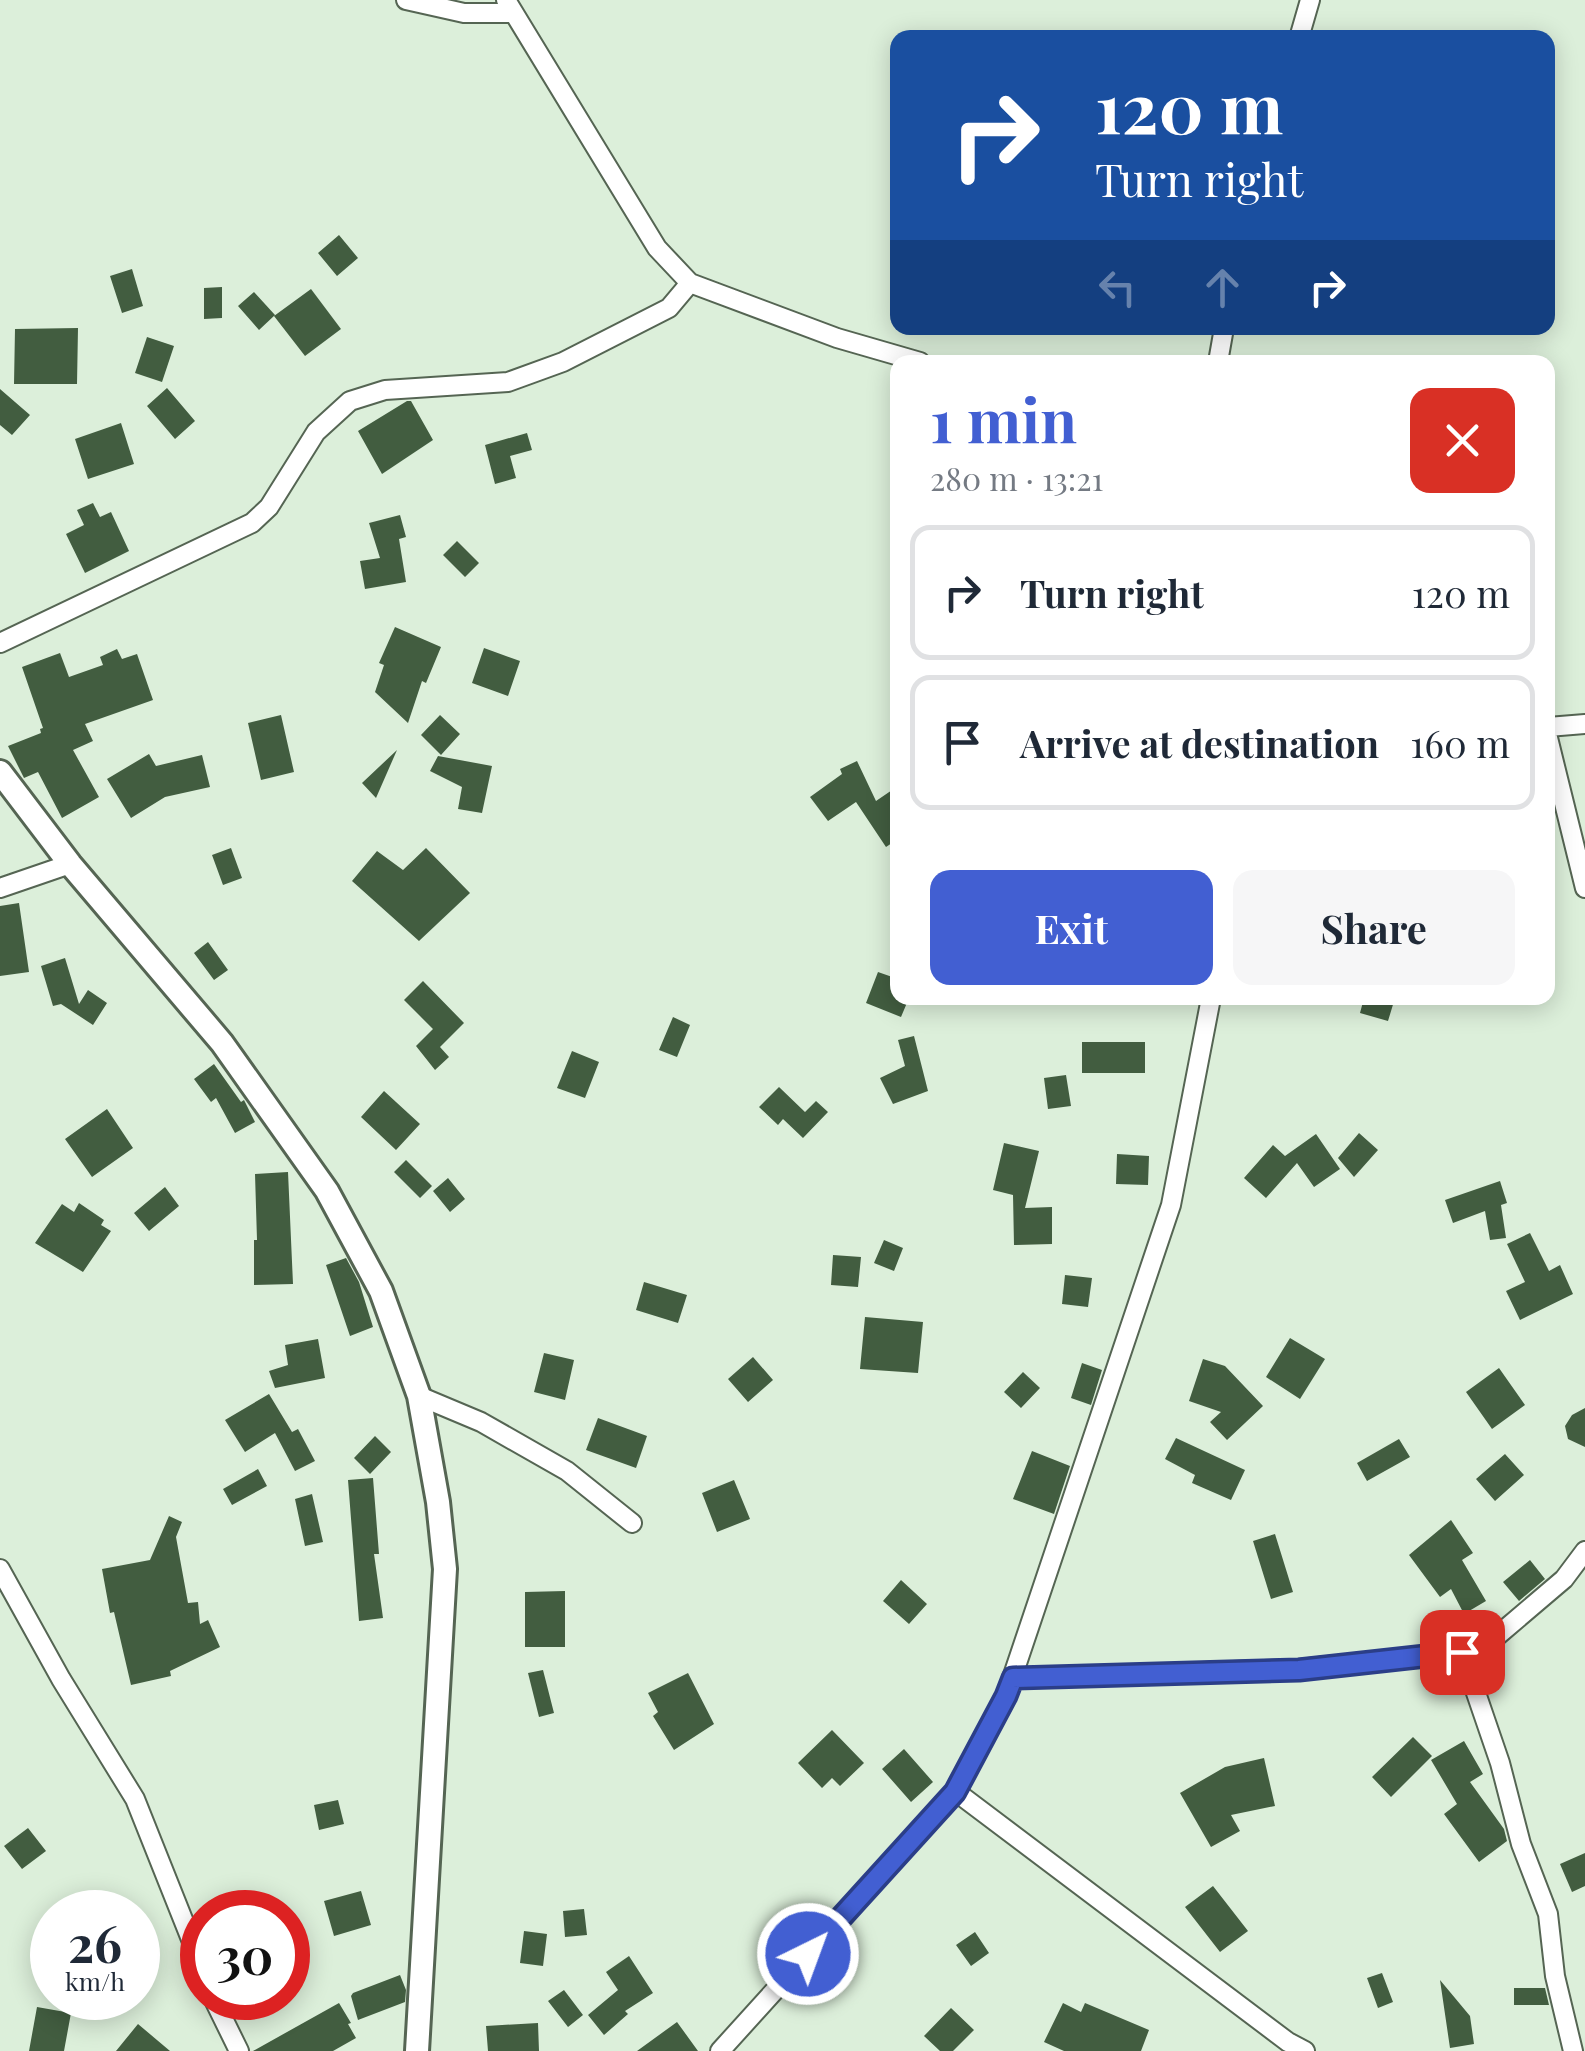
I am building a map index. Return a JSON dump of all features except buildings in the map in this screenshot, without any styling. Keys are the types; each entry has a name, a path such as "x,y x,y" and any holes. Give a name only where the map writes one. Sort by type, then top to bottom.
{"street":[{"path":"406,0 464,13 509,6 657,248 690,282 837,338 896,355"},
{"path":"1301,30 1310,0"},
{"path":"0,644 252,523 270,507 316,432 350,401 385,390 508,382 563,362 669,308 690,282"},
{"path":"1555,726 1585,724"},
{"path":"1555,766 1585,888"},
{"path":"0,772 70,864 222,1044 327,1190 381,1292 419,1396 438,1502 445,1569 417,2051"},
{"path":"0,888 70,864"},
{"path":"720,2051 955,1792 1006,1696 1171,1205 1210,1005"},
{"path":"419,1396 481,1422 568,1471 632,1523"},
{"path":"1013,1678 1299,1670 1462,1652 1497,1636 1564,1578 1585,1551"},
{"path":"0,1569 61,1679 135,1799 180,1912"},
{"path":"1462,1652 1500,1763 1521,1844 1548,1914 1555,1976 1573,2051"},
{"path":"955,1792 1305,2051"},
{"path":"224,2020 239,2051"}],"route":[{"path":"808,1954 955,1792 1013,1678 1299,1670 1462,1652"}]}
